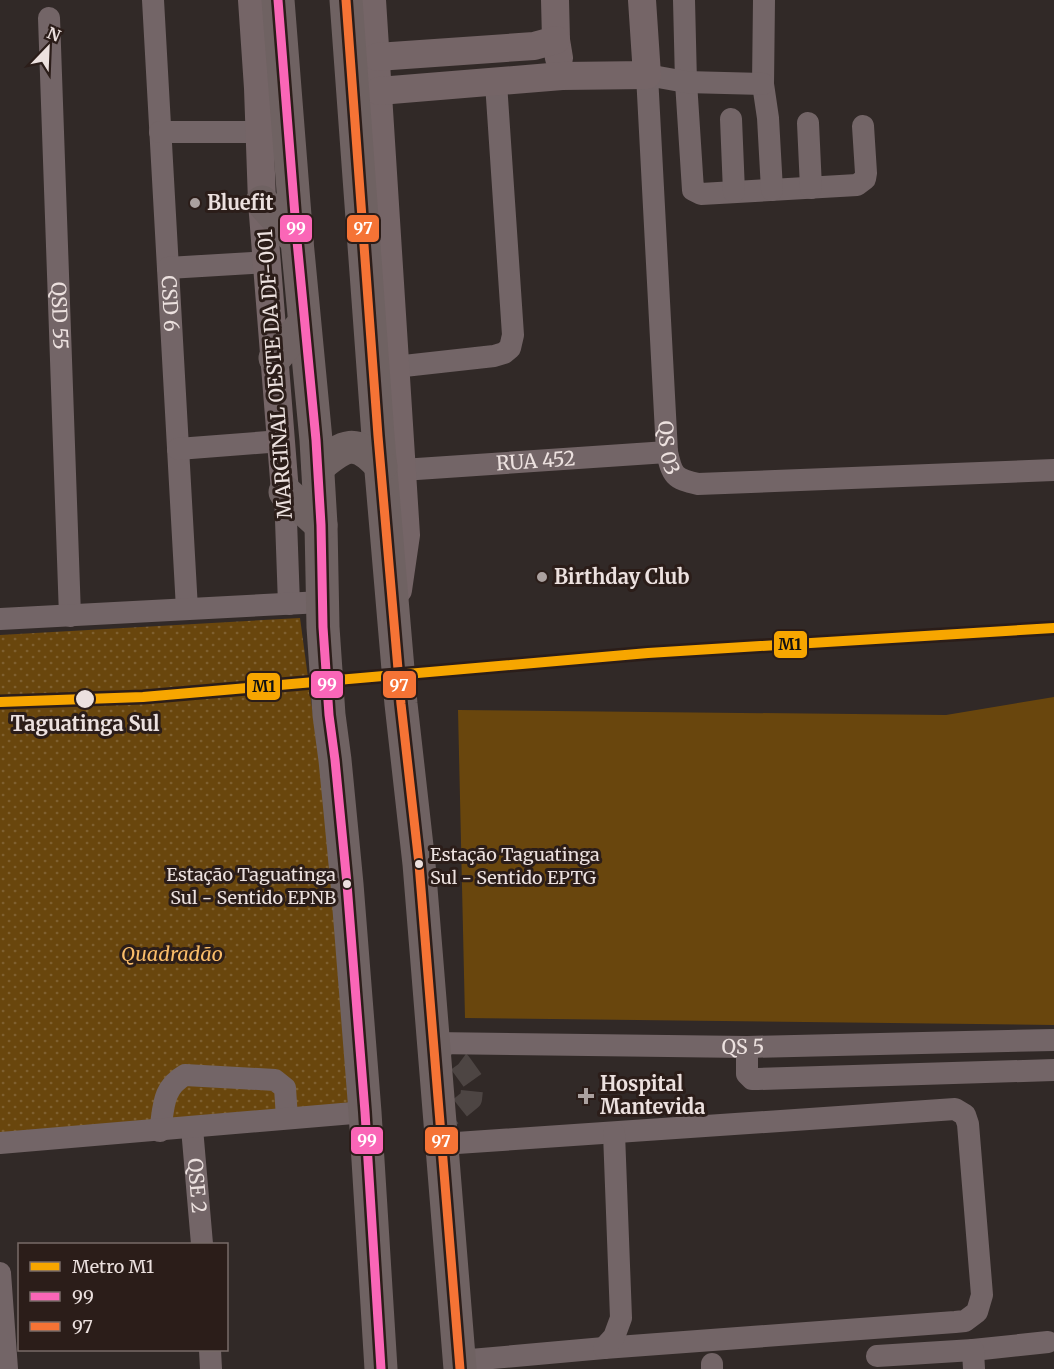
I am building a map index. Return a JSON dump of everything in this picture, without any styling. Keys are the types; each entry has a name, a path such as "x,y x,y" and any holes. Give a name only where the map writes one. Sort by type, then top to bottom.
{"highway":[{"path":"278,0 304,322 314,412 321,525 322,614 329,715 347,884 381,1369"},
{"path":"346,0 377,411 392,468 394,612 401,704 419,864 459,1365"},
{"path":"262,202 297,241"},
{"path":"367,283 388,256"},
{"path":"274,357 304,322"},
{"path":"314,412 334,424 346,427 359,426 377,411"},
{"path":"318,467 334,454 346,448 357,447 392,468"},
{"path":"285,492 321,525"}],"main road":[{"name":"MARGINAL OESTE DA DF-001","path":"252,0 262,202 285,492"},
{"path":"372,0 395,368 392,468"},
{"path":"555,0 556,40 562,76"},
{"name":"QS 03","path":"642,0 646,75"},
{"path":"376,57 534,46 556,40"},
{"path":"464,52 462,69 465,84"},
{"path":"379,91 562,76 646,75"}],"street":[{"name":"CSD 6","path":"153,0 187,609"},
{"path":"684,0 693,190 701,194 857,185 865,179 863,126"},
{"path":"764,0 763,84 768,118 772,190"},
{"name":"QSD 55","path":"50,18 70,616"},
{"path":"646,75 687,82 756,86 763,84"},
{"name":"QS 03","path":"646,75 667,452 672,472 680,478 698,484 1054,470"},
{"path":"395,368 494,356 504,353 512,343 496,82"},
{"path":"731,119 734,192"},
{"path":"808,123 812,188"},
{"path":"160,132 260,132"},
{"path":"168,268 267,262"},
{"path":"178,449 281,441"},
{"name":"RUA 452","path":"392,468 667,452"},
{"name":"MARGINAL OESTE DA DF-001","path":"285,492 289,604"},
{"path":"0,619 289,604 322,614"},
{"name":"QS 5","path":"433,1043 747,1047 1054,1040"},
{"path":"747,1047 747,1074 752,1079 1054,1070"},
{"path":"160,1131 167,1089 174,1081 185,1075 275,1080 285,1088 287,1118"},
{"path":"442,1144 945,1109 962,1112 968,1124 982,1295 977,1312 965,1321 604,1348 459,1365"},
{"path":"0,1143 364,1112"},
{"name":"QSE 2","path":"192,1128 202,1243"},
{"path":"604,1348 614,1337 621,1318 614,1133"},
{"path":"0,1273 7,1369"},
{"path":"877,1356 973,1360 1048,1342"},
{"path":"210,1351 212,1369"}],"green space":[{"name":"Quadradão","path":"300,618 365,1112 0,1139 0,635"},
{"path":"1054,697 1054,1025 465,1018 458,710 946,715"}],"tunnel":[{"path":"433,1043 460,1063 473,1081 471,1099 440,1124"}],"metro line":[{"name":"M1","path":"0,702 143,697 648,653 1054,628"}],"transit line":[{"name":"99","path":"278,0 297,241 316,440 321,525 323,627 329,715 347,884 365,1112 381,1369"},
{"name":"97","path":"346,0 378,436 401,704 419,864 460,1369"}],"place":[{"name":"Bluefit","path":"195,203"},
{"name":"Birthday Club","path":"542,577"},
{"name":"Taguatinga Sul","path":"85,699"},
{"name":"Estação Taguatinga Sul - Sentido EPTG","path":"419,864"},
{"name":"Estação Taguatinga Sul - Sentido EPNB","path":"347,884"},
{"name":"Hospital Mantevida","path":"586,1096"}]}
